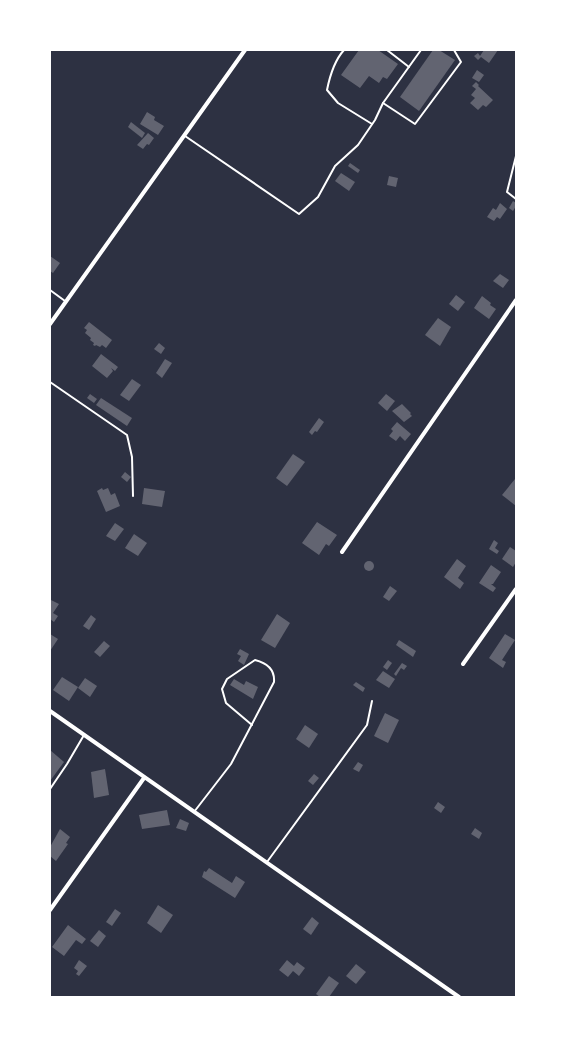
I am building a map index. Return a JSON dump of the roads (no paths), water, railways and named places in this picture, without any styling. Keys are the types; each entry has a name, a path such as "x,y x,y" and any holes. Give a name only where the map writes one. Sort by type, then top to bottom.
{"street":[{"path":"50,324 245,50"},
{"path":"342,552 516,300"},
{"path":"463,664 516,589"},
{"path":"50,711 459,997"},
{"path":"50,910 144,778"}],"lane":[{"path":"344,50 339,56 330,76 327,90 338,103 372,124"},
{"path":"387,50 409,67"},
{"path":"184,135 299,214 318,197 335,166 358,145 383,104 421,50"},
{"path":"383,104 415,124 461,62 454,50"},
{"path":"516,156 507,192 516,198"},
{"path":"51,292 66,302"},
{"path":"50,382 127,435 132,457 133,496"},
{"path":"194,812 232,764 252,725 274,682 274,674 270,667 255,660 227,679 222,689 226,703 252,725"},
{"path":"266,863 367,725 372,701"},
{"path":"50,789 84,735"}]}
